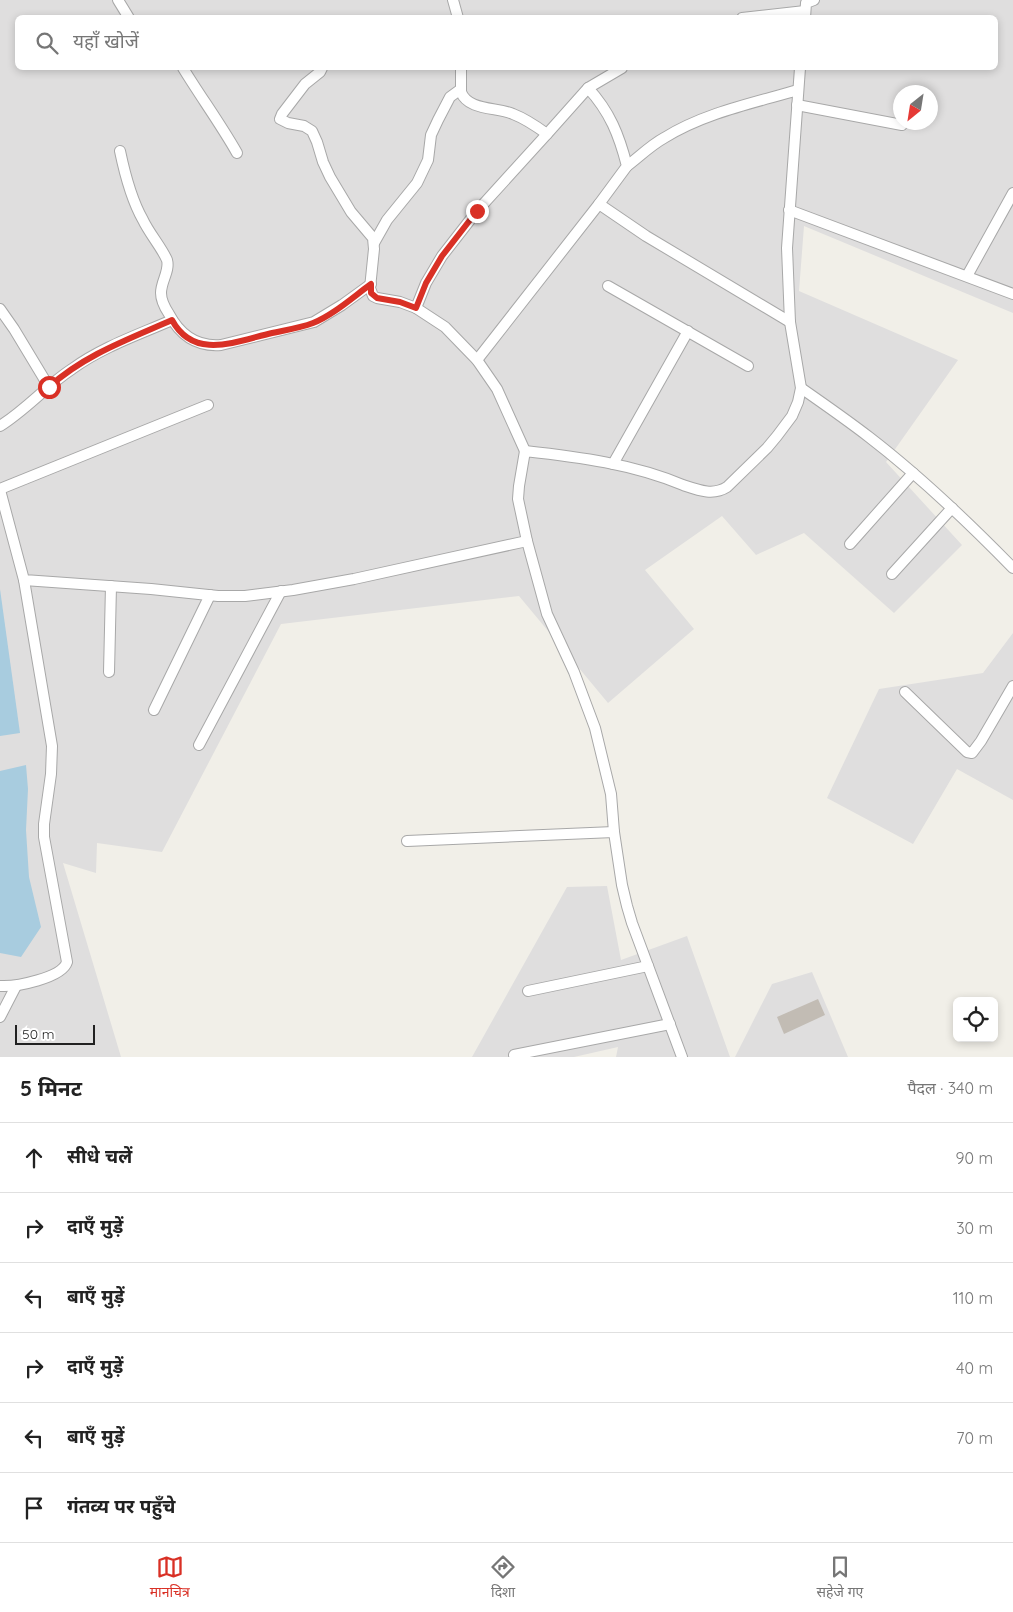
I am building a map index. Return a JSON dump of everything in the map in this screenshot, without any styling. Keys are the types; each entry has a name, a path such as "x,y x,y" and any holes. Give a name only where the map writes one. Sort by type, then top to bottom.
{"street":[{"path":"118,0 127,15"},
{"path":"453,0 457,15"},
{"path":"795,0 808,8"},
{"path":"762,15 808,8"},
{"path":"184,70 200,96 221,124 237,153"},
{"path":"321,70 305,84 280,119 288,123 304,126 312,131 318,142 323,162 330,177 351,212 369,233 374,243"},
{"path":"461,70 461,89 464,98 483,108 512,113 526,119 547,134"},
{"path":"416,308 426,283 442,256 477,211 588,88 619,70"},
{"path":"525,452 587,459 635,468 695,489 720,492 727,488 767,448 792,416 801,388 790,322 787,248 800,70"},
{"path":"588,88 610,116 621,143 627,166"},
{"path":"461,89 450,96 438,120 431,135 428,160 417,183 387,220 374,243 371,293 377,298 400,302 416,308 445,327 477,360 497,388 525,452 518,498 527,541 547,614 574,672 595,728 611,794 614,832 627,906 682,1057"},
{"path":"477,360 627,166 663,138 686,126 718,114 798,90"},
{"path":"796,105 893,123"},
{"path":"120,152 126,179 134,201 153,239 164,253 167,261 168,266 162,282 161,297 174,324 195,342 210,346 221,345 314,322 371,284"},
{"path":"968,276 1013,193"},
{"path":"599,204 646,236 790,322"},
{"path":"789,210 1013,294"},
{"path":"608,286 748,366"},
{"path":"0,309 49,387"},
{"path":"0,426 28,406 74,367 106,348 172,320"},
{"path":"613,464 688,331"},
{"path":"801,388 870,437 952,508 1013,568"},
{"path":"0,986 16,986 58,972 68,962 44,837 52,746 24,580 0,489 208,405"},
{"path":"850,544 913,474"},
{"path":"892,574 952,508"},
{"path":"24,580 210,595 245,596 281,592 354,578 527,541"},
{"path":"109,672 111,586"},
{"path":"199,745 281,592"},
{"path":"154,710 210,595"},
{"path":"904,692 966,752 972,753 1013,686"},
{"path":"407,841 614,832"},
{"path":"528,991 648,966"},
{"path":"0,1018 16,986"},
{"path":"514,1055 670,1024"}],"shaded area":[{"path":"0,0 1013,0 1013,313 804,226 799,291 958,360 886,462 962,545 894,613 804,533 756,555 722,516 645,570 694,629 608,703 519,596 281,624 162,852 97,843 96,873 63,863 121,1057 0,1057"},
{"path":"1013,633 1013,800 957,769 913,844 827,798 879,689 983,673"},
{"path":"607,886 621,960 687,936 730,1057 616,1057 618,1047 574,1057 472,1057 567,887"},
{"path":"812,972 848,1057 735,1057 772,984"}],"water":[{"path":"0,589 20,733 0,736"},
{"path":"26,765 28,789 26,830 29,877 41,927 21,957 0,953 0,771"}],"building":[{"path":"818,999 825,1015 784,1034 777,1017"}],"route":[{"path":"49,387 74,367 106,348 172,320 186,336 202,345 210,346 242,341 314,322 371,284 370,288 373,296 416,308 426,283 442,256 477,211"}]}
